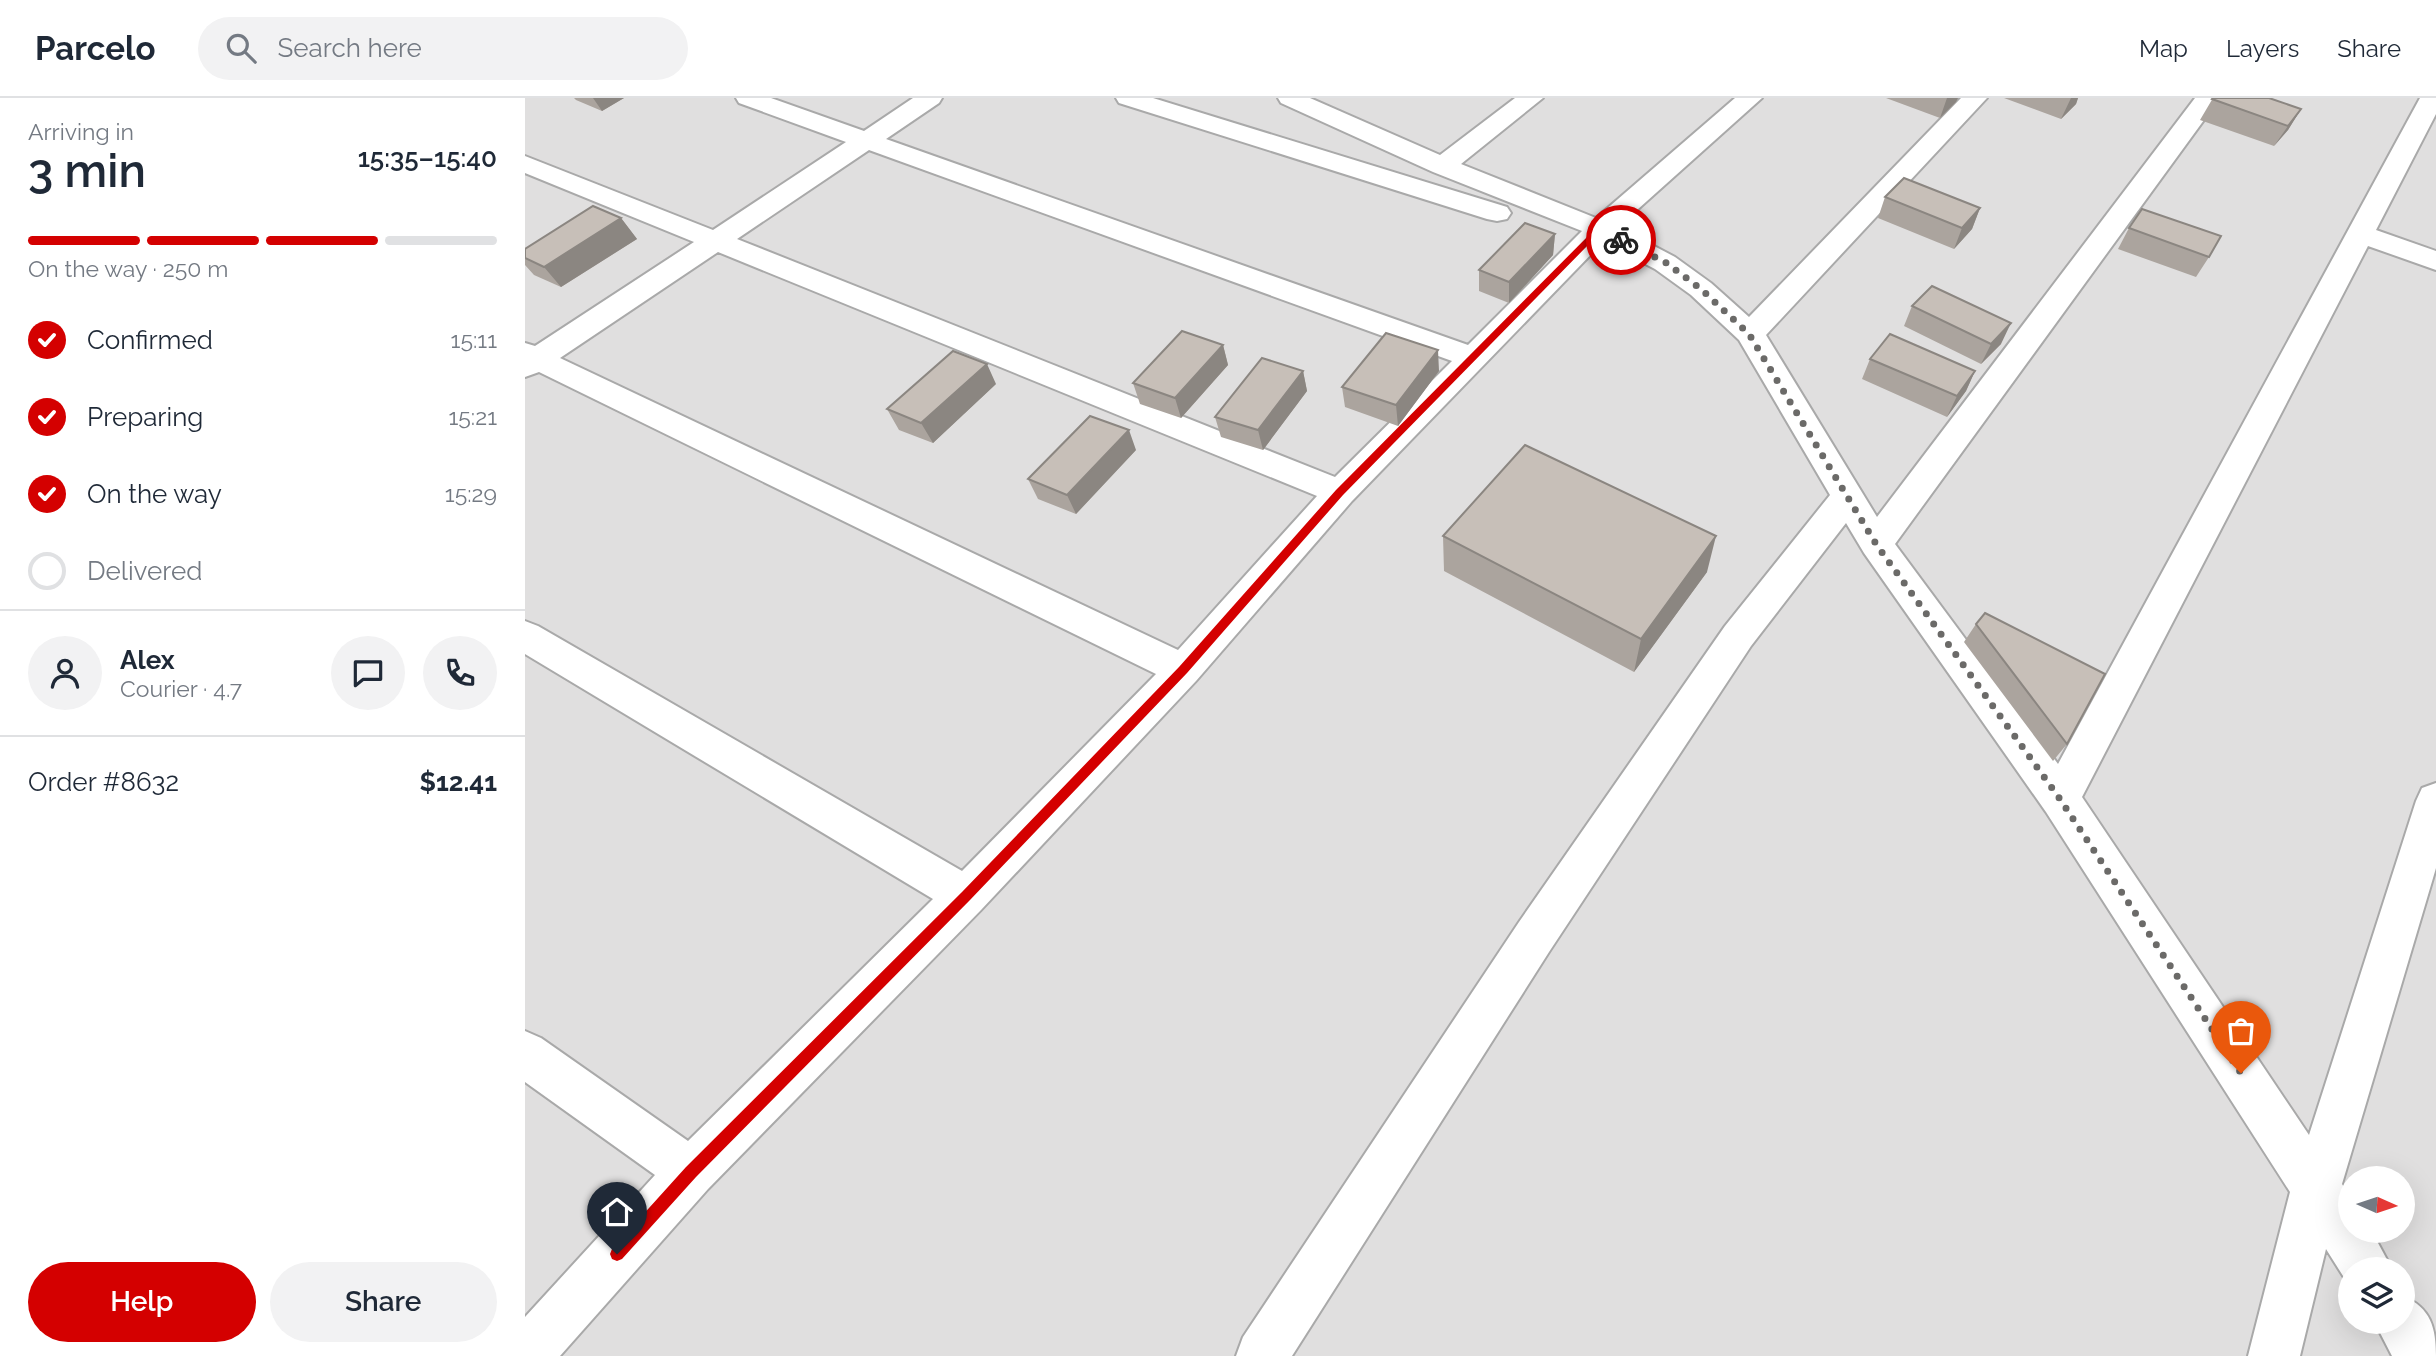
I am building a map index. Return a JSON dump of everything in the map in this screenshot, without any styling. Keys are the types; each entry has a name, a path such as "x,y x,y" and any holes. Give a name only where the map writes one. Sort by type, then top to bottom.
{"street":[{"path":"748,98 869,139 1474,358"},
{"path":"529,360 715,241 930,98"},
{"path":"1128,98 1594,235"},
{"path":"1442,166 1531,98"},
{"path":"525,1356 691,1172 966,896 1183,670 1340,492 1594,235 1750,98"},
{"path":"1749,334 1975,98"},
{"path":"1876,544 2208,98"},
{"path":"2060,799 2432,98"},
{"path":"1294,99 1594,235 1665,262 1701,289 1749,334 1876,544 2060,799 2359,1257"},
{"path":"525,164 1340,492"},
{"path":"2359,233 2436,261"},
{"path":"529,360 1183,670"},
{"path":"1262,1356 1534,937 1714,671 1738,636 1847,497"},
{"path":"525,636 966,896"},
{"path":"2274,1356 2316,1188 2436,801"},
{"path":"525,1054 691,1172"},
{"path":"2408,1334 2422,1356"}],"shaded area":[{"path":"525,98 2436,98 2436,1356 525,1356"}],"building":[{"path":"2213,98 2269,98 2301,109 2288,126"},
{"path":"1904,178 1980,208 1962,228 1885,197"},
{"path":"593,206 621,218 544,267 525,258 525,249"},
{"path":"2142,209 2221,236 2209,257 2129,228"},
{"path":"1525,223 1555,234 1509,282 1479,270"},
{"path":"1932,286 2011,323 1991,344 1912,306"},
{"path":"1182,331 1223,345 1175,398 1133,383"},
{"path":"1386,333 1438,350 1396,405 1342,387"},
{"path":"1890,334 1975,371 1957,396 1870,359"},
{"path":"953,351 987,364 921,423 887,409"},
{"path":"1262,358 1303,371 1258,430 1215,417"},
{"path":"1090,416 1129,430 1067,495 1028,479"},
{"path":"1525,445 1716,536 1641,639 1443,536"},
{"path":"1985,613 2105,674 2067,744 1976,624"}],"way so far":[{"path":"1621,240 1665,262 1701,289 1749,334 1876,544 2060,799 2241,1073"}],"route":[{"path":"617,1254 691,1172 966,896 1183,670 1340,492 1599,229 1621,240"}]}
